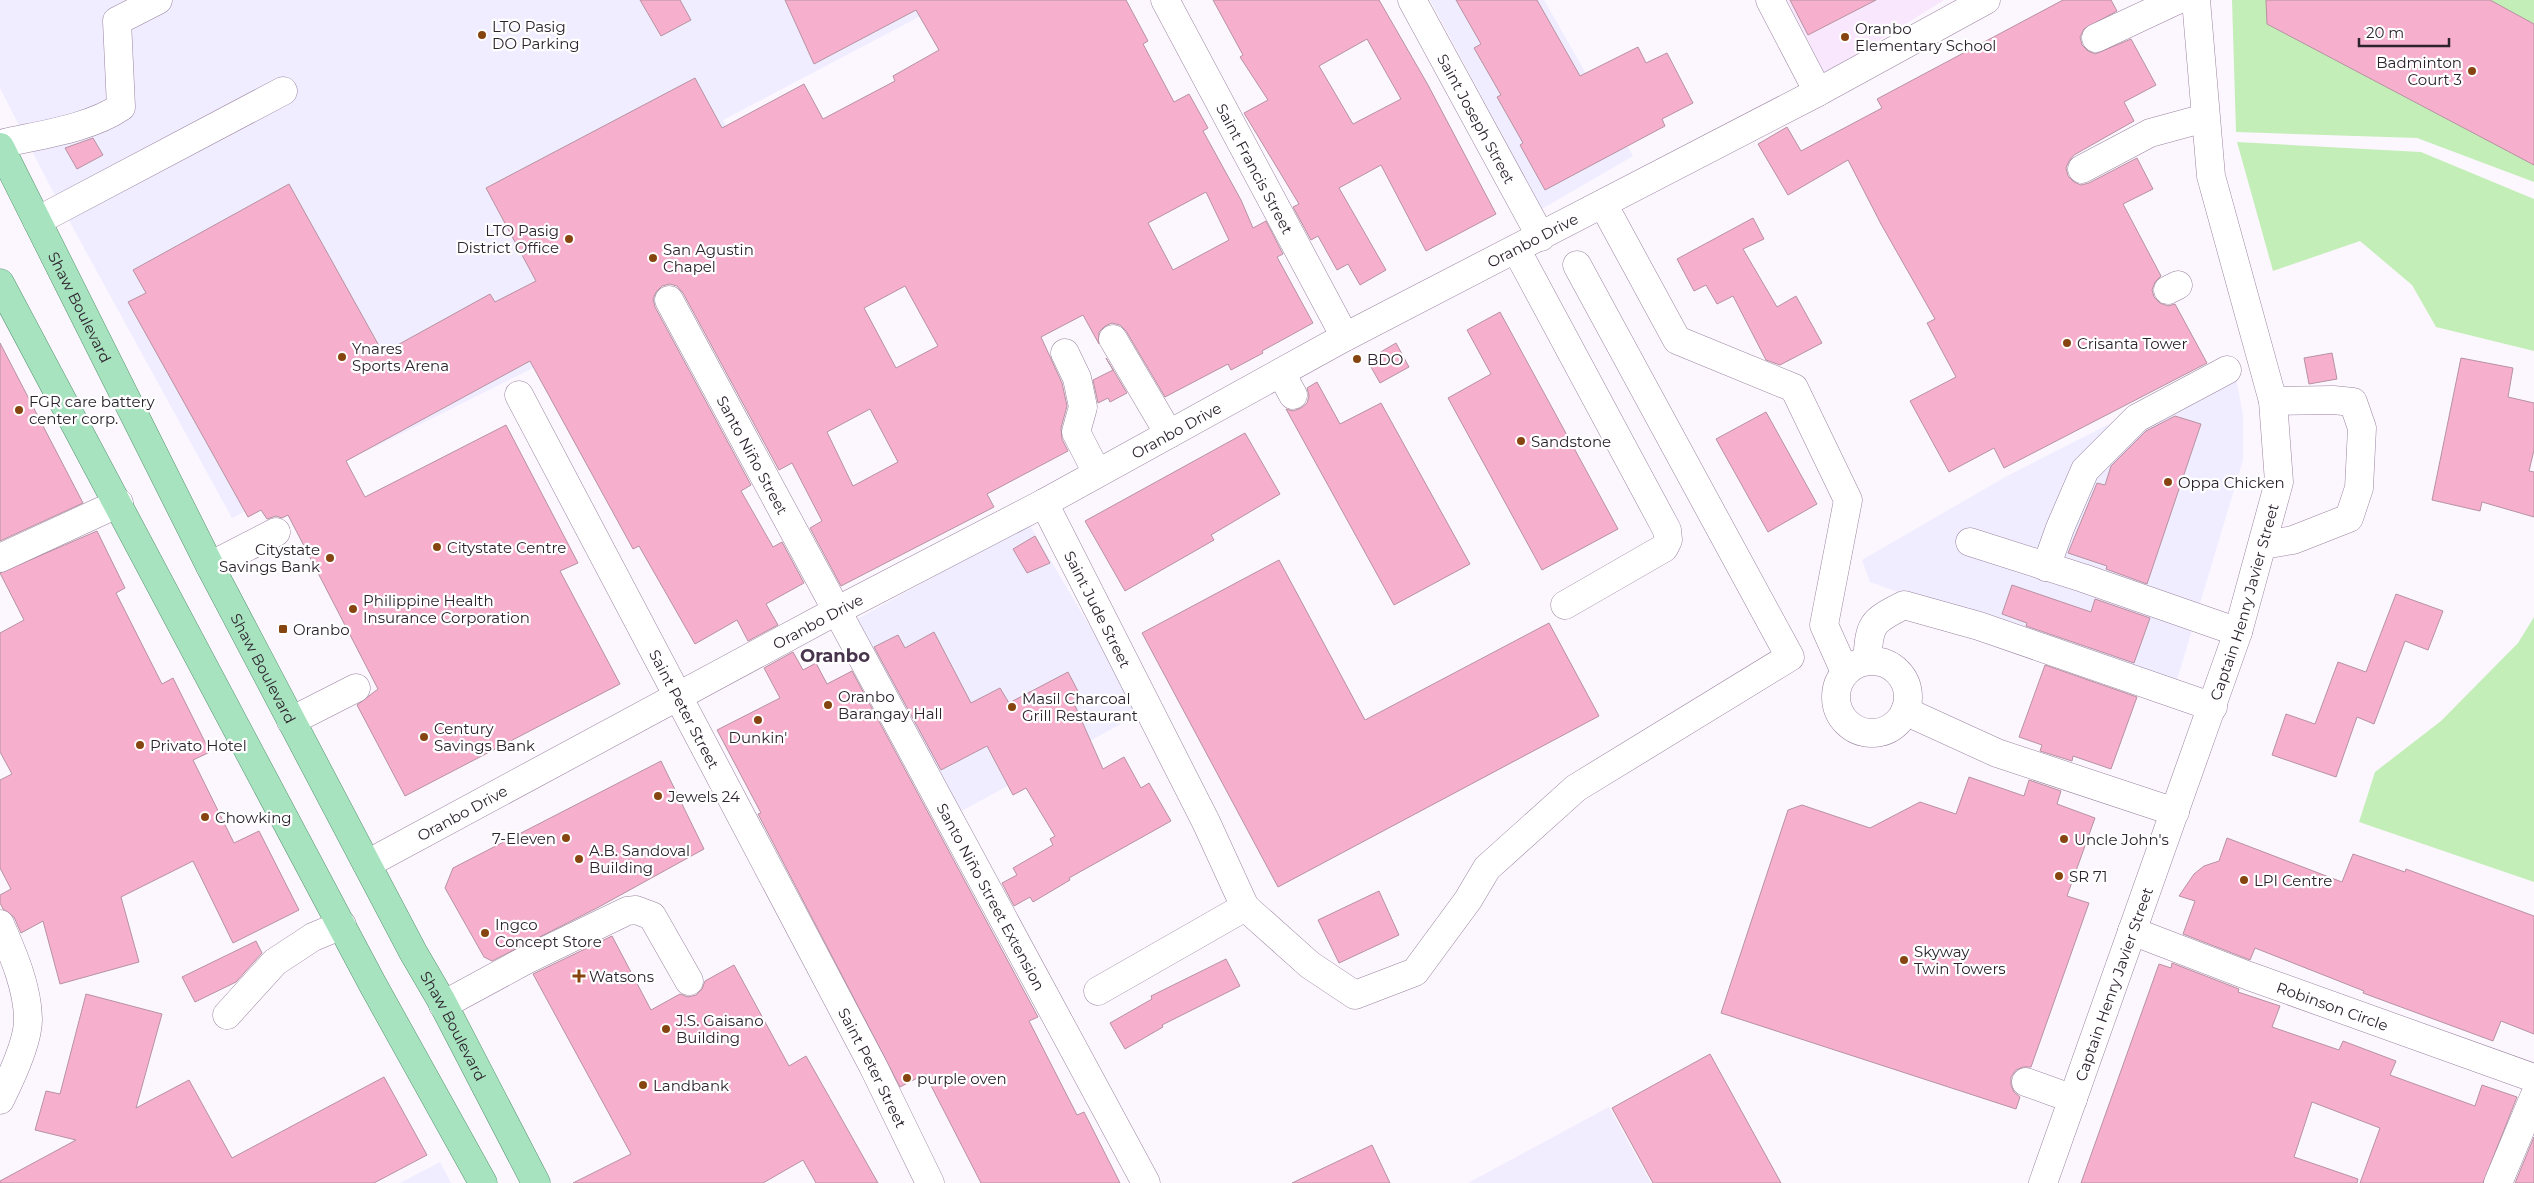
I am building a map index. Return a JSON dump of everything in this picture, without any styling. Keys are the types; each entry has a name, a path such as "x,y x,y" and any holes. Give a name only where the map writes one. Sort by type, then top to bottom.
{"main road":[{"name":"Shaw Boulevard","path":"0,145 210,566 536,1183"},
{"path":"0,283 119,503 342,925 484,1183"}],"street":[{"path":"0,145 108,116 120,107 117,21 158,0"},
{"name":"Saint Francis Street","path":"1165,0 1345,337"},
{"name":"Saint Joseph Street","path":"1412,0 1541,237"},
{"path":"1770,0 1818,92"},
{"name":"Oranbo Drive","path":"367,864 838,610 1044,503 1169,434 1287,384 1345,337 1818,92 1986,0"},
{"path":"2096,38 2177,0"},
{"name":"Captain Henry Javier Street","path":"2043,1183 2213,707 2238,632 2263,545 2278,482 2273,401 2211,176 2196,0"},
{"path":"37,221 283,91"},
{"path":"2082,169 2150,133 2205,118"},
{"path":"1603,204 1678,340 1794,388 1848,500 1824,625 1856,666"},
{"path":"1516,249 1667,530 1668,540 1664,548 1565,605"},
{"path":"1098,991 1245,907 1310,965 1356,995 1415,972 1468,900 1487,868 1576,788 1790,657 1577,265"},
{"name":"Santo Niño Street","path":"669,300 838,610"},
{"path":"1113,339 1169,434"},
{"path":"1065,353 1077,378 1083,406 1076,432 1097,474"},
{"path":"2046,568 2060,528 2085,470 2137,418 2227,370"},
{"name":"Saint Peter Street","path":"519,395 873,1066 930,1183"},
{"path":"2263,545 2293,540 2349,518 2359,488 2362,428 2353,402 2333,400 2273,401"},
{"path":"0,558 119,503"},
{"name":"Saint Jude Street","path":"1044,503 1206,822 1245,907"},
{"path":"210,566 276,532"},
{"path":"1970,542 2046,568 2083,578 2238,632"},
{"path":"1856,666 1879,662 1891,666 1900,675 1906,686 1908,699 1905,711 1893,725 1876,732 1863,731 1851,726 1842,717 1836,706 1836,694 1839,682 1856,666 1869,633 1879,618 1904,605 1940,613 2213,707"},
{"name":"Santo Niño Street Extension","path":"838,610 1146,1183"},
{"path":"291,721 356,688"},
{"path":"1905,711 1997,752 2174,812"},
{"path":"443,1005 526,960 627,911 636,910 652,916 689,981"},
{"path":"0,924 14,955 28,1021 15,1071 0,1100"},
{"path":"227,1015 275,962 313,937 342,925"},
{"name":"Robinson Circle","path":"2132,931 2256,978 2534,1078"},
{"path":"2026,1082 2073,1099"},
{"path":"2498,1183 2534,1097"}],"shaded area":[{"name":"Ynares Sports Arena","path":"0,0 951,0 723,120 729,132 604,199 660,301 527,371 232,518 49,184 0,88"},
{"path":"1430,0 1544,0 1633,156 1542,209"},
{"name":"Oranbo Elementary School","path":"1787,0 1944,0 1825,74"},
{"path":"2233,361 2243,415 2243,460 2174,690 1870,582 1862,560 2007,476"},
{"path":"1029,524 1141,713 958,813 852,622"},
{"path":"1609,1107 1651,1183 1468,1183"},
{"path":"440,1162 451,1183 400,1183"}],"green space":[{"path":"2232,0 2534,0 2534,182 2417,138 2236,132"},
{"path":"2237,142 2421,152 2534,199 2534,351 2436,327 2412,285 2360,241 2273,271"},
{"path":"2534,617 2534,882 2359,822 2375,772 2441,721 2518,643"}],"building":[{"path":"640,0 680,0 691,20 661,36"},
{"path":"785,0 1126,0 1148,41 1143,44 1174,102 1189,94 1208,128 1203,131 1241,200 1253,228 1266,221 1283,254 1277,257 1313,323 1231,370 1228,364 1165,397 1126,331 1120,325 1112,323 1105,326 1099,332 1099,344 1083,315 1041,337 1062,383 1067,406 1061,428 1062,439 1068,451 987,494 994,507 841,586 810,528 822,521 792,463 779,470 683,293 677,286 670,284 662,286 656,292 653,299 655,307 751,485 741,491 773,547 782,542 804,583 766,604 778,625 748,641 737,620 695,644 639,546 633,549 530,361 346,461 365,497 506,425 578,563 560,571 620,684 405,796 357,705 378,689 288,515 282,518 276,516 267,519 261,510 248,517 128,302 146,293 133,270 289,184 383,353 490,294 495,302 536,281 486,188 695,78 722,128 804,84 823,119 895,81 893,76 939,50 916,10 814,64","holes":["1206,192 1229,240 1173,270 1148,223","905,286 938,346 896,368 864,308","870,409 898,462 853,486 827,432"]},
{"path":"1213,0 1379,0 1428,85 1496,214 1426,251 1381,165 1339,188 1386,270 1360,285 1348,264 1337,270 1318,236 1311,240 1293,207 1299,204 1244,113 1268,100 1240,57 1243,55","holes":["1367,39 1401,99 1353,124 1319,66"]},
{"path":"1456,0 1537,0 1580,76 1638,47 1646,63 1667,53 1693,103 1662,119 1665,126 1545,190 1520,145 1523,143 1497,97 1501,95 1474,48 1481,44"},
{"path":"1790,0 1876,0 1808,35"},
{"path":"2063,0 2111,0 2117,11 2084,29 2080,37 2082,45 2088,51 2095,54 2131,39 2156,85 2124,102 2134,121 2074,155 2066,168 2068,176 2074,182 2081,185 2089,183 2137,158 2153,189 2123,204 2161,276 2155,282 2152,290 2154,297 2160,303 2168,306 2175,304 2207,363 2004,468 1994,448 1949,472 1910,401 1956,377 1927,323 1935,319 1881,224 1848,160 1788,195 1758,144 1787,127 1801,151 1882,108 1877,99"},
{"path":"2266,0 2490,0 2534,24 2534,165 2267,24"},
{"path":"93,138 103,155 77,169 65,148"},
{"path":"1753,218 1764,239 1743,249 1777,307 1796,296 1822,343 1780,365 1766,360 1733,296 1717,304 1706,285 1694,291 1677,259"},
{"name":"Sandstone","path":"1500,312 1618,529 1542,570 1448,398 1491,374 1467,330"},
{"path":"0,343 83,503 0,541"},
{"path":"1396,343 1409,367 1380,383 1367,360"},
{"path":"2332,353 2337,379 2309,384 2304,358"},
{"path":"1106,358 1127,393 1110,402 1108,398 1098,403 1093,380 1113,370"},
{"path":"2461,358 2513,368 2508,397 2534,403 2534,450 2529,471 2534,472 2534,517 2482,502 2480,511 2432,500"},
{"path":"1317,382 1340,424 1381,403 1470,564 1394,605 1286,409 1293,411 1307,403 1309,396 1307,388"},
{"path":"1766,412 1817,504 1768,532 1716,439"},
{"path":"2175,416 2201,424 2147,584 2106,569 2107,566 2068,553 2097,483 2105,485 2111,466 2146,431"},
{"path":"1245,433 1280,494 1211,535 1214,540 1125,591 1085,521"},
{"path":"97,531 125,588 116,593 162,684 173,678 210,752 193,760 234,843 259,831 299,910 233,943 193,861 121,897 139,962 60,984 43,921 21,933 14,917 3,909 0,903 0,895 11,889 0,868 0,780 12,774 0,752 0,633 24,620 0,573"},
{"path":"1035,536 1050,563 1027,573 1013,549"},
{"path":"1279,560 1365,720 1549,623 1599,716 1278,887 1142,633"},
{"path":"2012,585 2091,612 2095,599 2150,618 2134,663 2026,626 2027,623 2002,614"},
{"path":"2396,594 2443,611 2428,650 2405,641 2374,724 2357,717 2336,777 2272,755 2286,714 2315,724 2338,662 2366,672"},
{"path":"934,632 971,703 1000,688 1009,703 1068,672 1081,697 1073,701 1103,769 1124,757 1141,788 1149,783 1171,821 1069,878 1070,880 1033,902 1030,897 1014,906 1002,883 1017,875 1013,868 1053,845 1050,839 1055,836 1026,788 1013,795 987,746 941,770 874,647 898,635 905,648"},
{"path":"793,652 803,670 816,663 827,684 852,671 1038,1017 1029,1021 1077,1115 1084,1112 1120,1183 981,1183 925,1074 900,1087 758,814 761,813 717,730 780,698 764,668"},
{"path":"2045,665 2137,697 2111,769 2073,756 2072,761 2040,751 2042,745 2019,737"},
{"name":"A.B. Sandoval Building","path":"661,761 704,849 597,908 492,961 484,957 445,888 453,868"},
{"name":"Skyway Twin Towers","path":"1969,777 2024,796 2029,780 2061,791 2057,804 2095,818 2067,896 2089,903 2031,1067 2023,1067 2016,1070 2011,1077 2011,1085 2014,1092 2020,1097 2016,1109 1721,1013 1788,810 1802,805 1870,828 1920,802 1956,814"},
{"path":"2227,838 2342,882 2353,854 2405,872 2406,869 2534,916 2534,1034 2501,1021 2493,1041 2363,993 2364,991 2255,948 2250,960 2183,934 2195,901 2179,896 2194,874 2204,866 2219,861"},
{"path":"1379,891 1399,935 1339,963 1318,920"},
{"path":"612,936 651,1010 680,994 688,997 696,995 702,989 705,981 734,965 789,1066 806,1056 878,1183 816,1183 803,1160 763,1183 573,1183 631,1154 533,974"},
{"path":"256,941 262,953 236,982 195,1002 182,977"},
{"path":"1226,959 1240,986 1162,1025 1163,1027 1125,1049 1110,1023 1152,999 1151,996"},
{"path":"2172,963 2239,989 2238,992 2280,1006 2272,1027 2339,1050 2343,1041 2396,1061 2390,1075 2475,1106 2482,1085 2517,1097 2483,1183 2360,1183 2380,1128 2312,1102 2294,1157 2358,1179 2357,1183 2081,1183 2159,964 2171,968"},
{"path":"86,994 162,1014 136,1108 189,1080 232,1158 384,1077 427,1155 374,1183 0,1183 0,1181 76,1140 35,1130 46,1091 60,1094"},
{"path":"1710,1054 1781,1183 1653,1183 1612,1108"},
{"path":"2534,1137 2534,1183 2515,1183"},
{"path":"1372,1145 1390,1183 1292,1183"}],"place":[{"name":"LTO Pasig DO Parking","path":"482,35"},
{"name":"Oranbo Elementary School","path":"1845,37"},
{"name":"Badminton Court 3","path":"2472,71"},
{"name":"LTO Pasig District Office","path":"569,239"},
{"name":"San Agustin Chapel","path":"653,258"},
{"name":"Crisanta Tower","path":"2067,343"},
{"name":"Ynares Sports Arena","path":"342,357"},
{"name":"BDO","path":"1357,359"},
{"name":"FGR care battery center corp.","path":"19,410"},
{"name":"Sandstone","path":"1521,441"},
{"name":"Oppa Chicken","path":"2168,482"},
{"name":"Citystate Centre","path":"437,547"},
{"name":"Citystate Savings Bank","path":"330,558"},
{"name":"Philippine Health Insurance Corporation","path":"353,609"},
{"name":"Oranbo","path":"283,629"},
{"name":"Oranbo Barangay Hall","path":"828,705"},
{"name":"Masil Charcoal Grill Restaurant","path":"1012,707"},
{"name":"Dunkin'","path":"758,720"},
{"name":"Century Savings Bank","path":"424,737"},
{"name":"Privato Hotel","path":"140,745"},
{"name":"Jewels 24","path":"658,796"},
{"name":"Chowking","path":"205,817"},
{"name":"7-Eleven","path":"566,838"},
{"name":"Uncle John's","path":"2064,839"},
{"name":"A.B. Sandoval Building","path":"579,859"},
{"name":"SR 71","path":"2059,876"},
{"name":"LPI Centre","path":"2244,880"},
{"name":"Ingco Concept Store","path":"485,933"},
{"name":"Skyway Twin Towers","path":"1904,960"},
{"name":"Watsons","path":"579,976"},
{"name":"J.S. Gaisano Building","path":"666,1029"},
{"name":"purple oven","path":"907,1078"},
{"name":"Landbank","path":"643,1085"}],"district":[{"name":"Oranbo","path":"835,656"}]}
